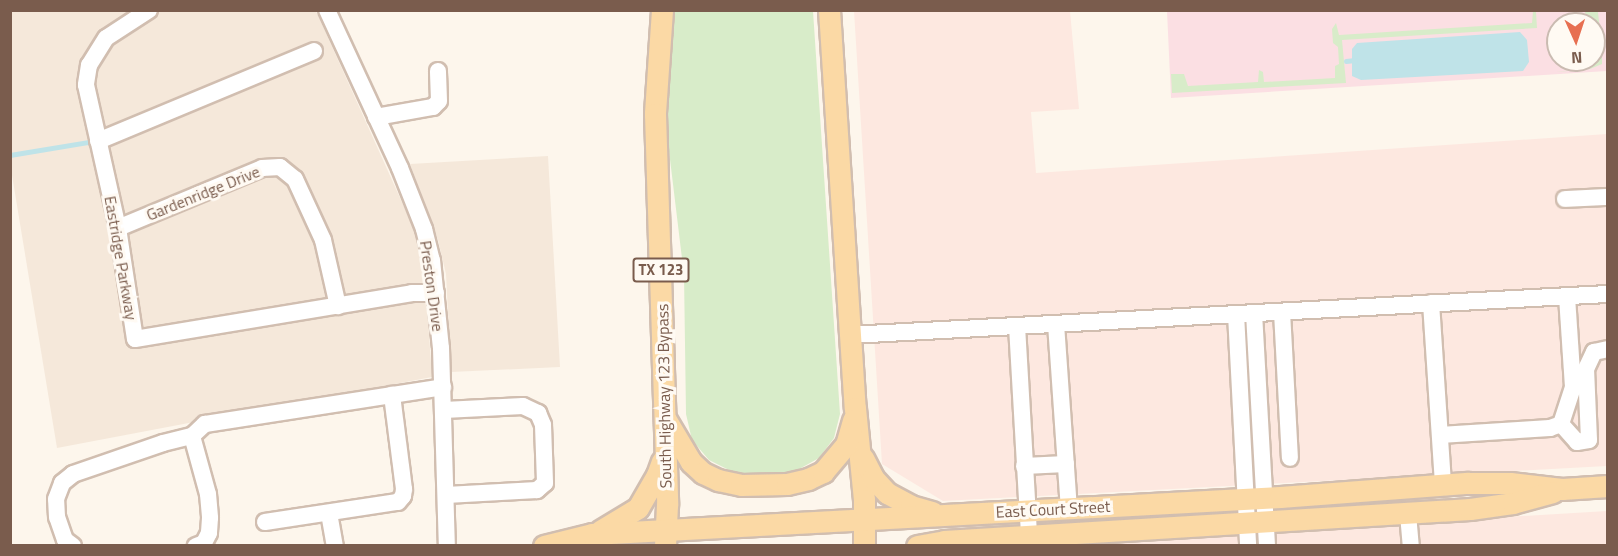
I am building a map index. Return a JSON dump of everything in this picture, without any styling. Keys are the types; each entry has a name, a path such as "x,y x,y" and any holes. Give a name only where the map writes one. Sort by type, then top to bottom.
{"main road":[{"name":"South Highway 123 Bypass","path":"662,10 655,114 666,538"},
{"path":"829,10 855,408 860,453 864,546"},
{"path":"663,414 686,454 703,473 718,480 741,485 787,484 808,479 823,472 835,459 846,445 855,408"},
{"path":"592,534 615,524 638,508 657,475 665,452"},
{"path":"860,453 873,478 886,493 910,506 944,515"},
{"name":"East Court Street","path":"544,546 592,534 666,538 864,519 1069,509 1443,485 1510,483 1562,489 1608,486"},
{"name":"East Court Street","path":"917,546 1029,536 1408,514 1513,503 1562,489"}],"street":[{"name":"Eastridge Parkway","path":"149,10 106,38 88,65 86,85 118,228 135,339 412,293 436,293"},
{"name":"Preston Drive","path":"327,10 424,229 436,293 443,387 447,546"},
{"path":"98,141 314,51"},
{"path":"376,117 434,107 439,101 438,71"},
{"name":"Gardenridge Drive","path":"118,228 262,168 280,167 295,179 323,240 338,306"},
{"path":"1565,199 1608,197"},
{"path":"850,335 1608,294"},
{"path":"1561,424 1573,387 1567,296"},
{"path":"1431,303 1443,485"},
{"path":"1281,312 1290,458"},
{"path":"1248,546 1256,524 1254,313"},
{"path":"1236,314 1255,498"},
{"path":"1056,324 1069,509"},
{"path":"1017,326 1026,447 1024,466 1029,536"},
{"path":"1561,424 1577,442 1589,440 1586,369 1594,352 1608,349"},
{"path":"73,546 64,540 57,517 56,499 62,483 73,474 163,443 192,436 205,424 443,387"},
{"path":"265,522 398,502 403,496 392,394"},
{"path":"444,410 523,406 538,412 543,425 545,483 537,490 446,495"},
{"path":"1440,435 1550,428 1561,424"},
{"path":"192,436 208,494 209,533 202,545"},
{"path":"1024,466 1066,464"},
{"path":"329,513 335,546"},
{"path":"1408,514 1411,546"},
{"path":"1256,524 1267,546"}],"shaded area":[{"path":"10,11 316,11 423,249 432,377 57,448 11,169"},
{"path":"854,11 1070,11 1079,109 1031,112 1036,173 1607,134 1607,466 943,501 882,464"},
{"path":"1167,11 1607,11 1606,71 1606,12 1546,12 1546,72 1591,72 1171,98"},
{"path":"548,156 560,367 451,372 446,274 438,240 410,164"},
{"path":"1607,511 1607,545 1071,546 1286,530"}],"green space":[{"path":"671,11 813,11 840,414 834,438 819,458 792,473 735,473 709,460 692,440 686,414 684,275 665,118"},
{"path":"1533,11 1536,12 1537,28 1342,40 1346,83 1172,93 1171,74 1184,74 1188,86 1258,82 1259,70 1263,72 1264,82 1335,78 1335,66 1339,64 1338,47 1333,43 1332,29 1336,23 1339,35 1532,23"}],"water":[{"path":"1520,32 1527,40 1529,62 1523,71 1361,80 1352,76 1352,49 1357,43"}],"waterway":[{"path":"1346,61 1355,60"},
{"path":"10,155 95,141"}]}
